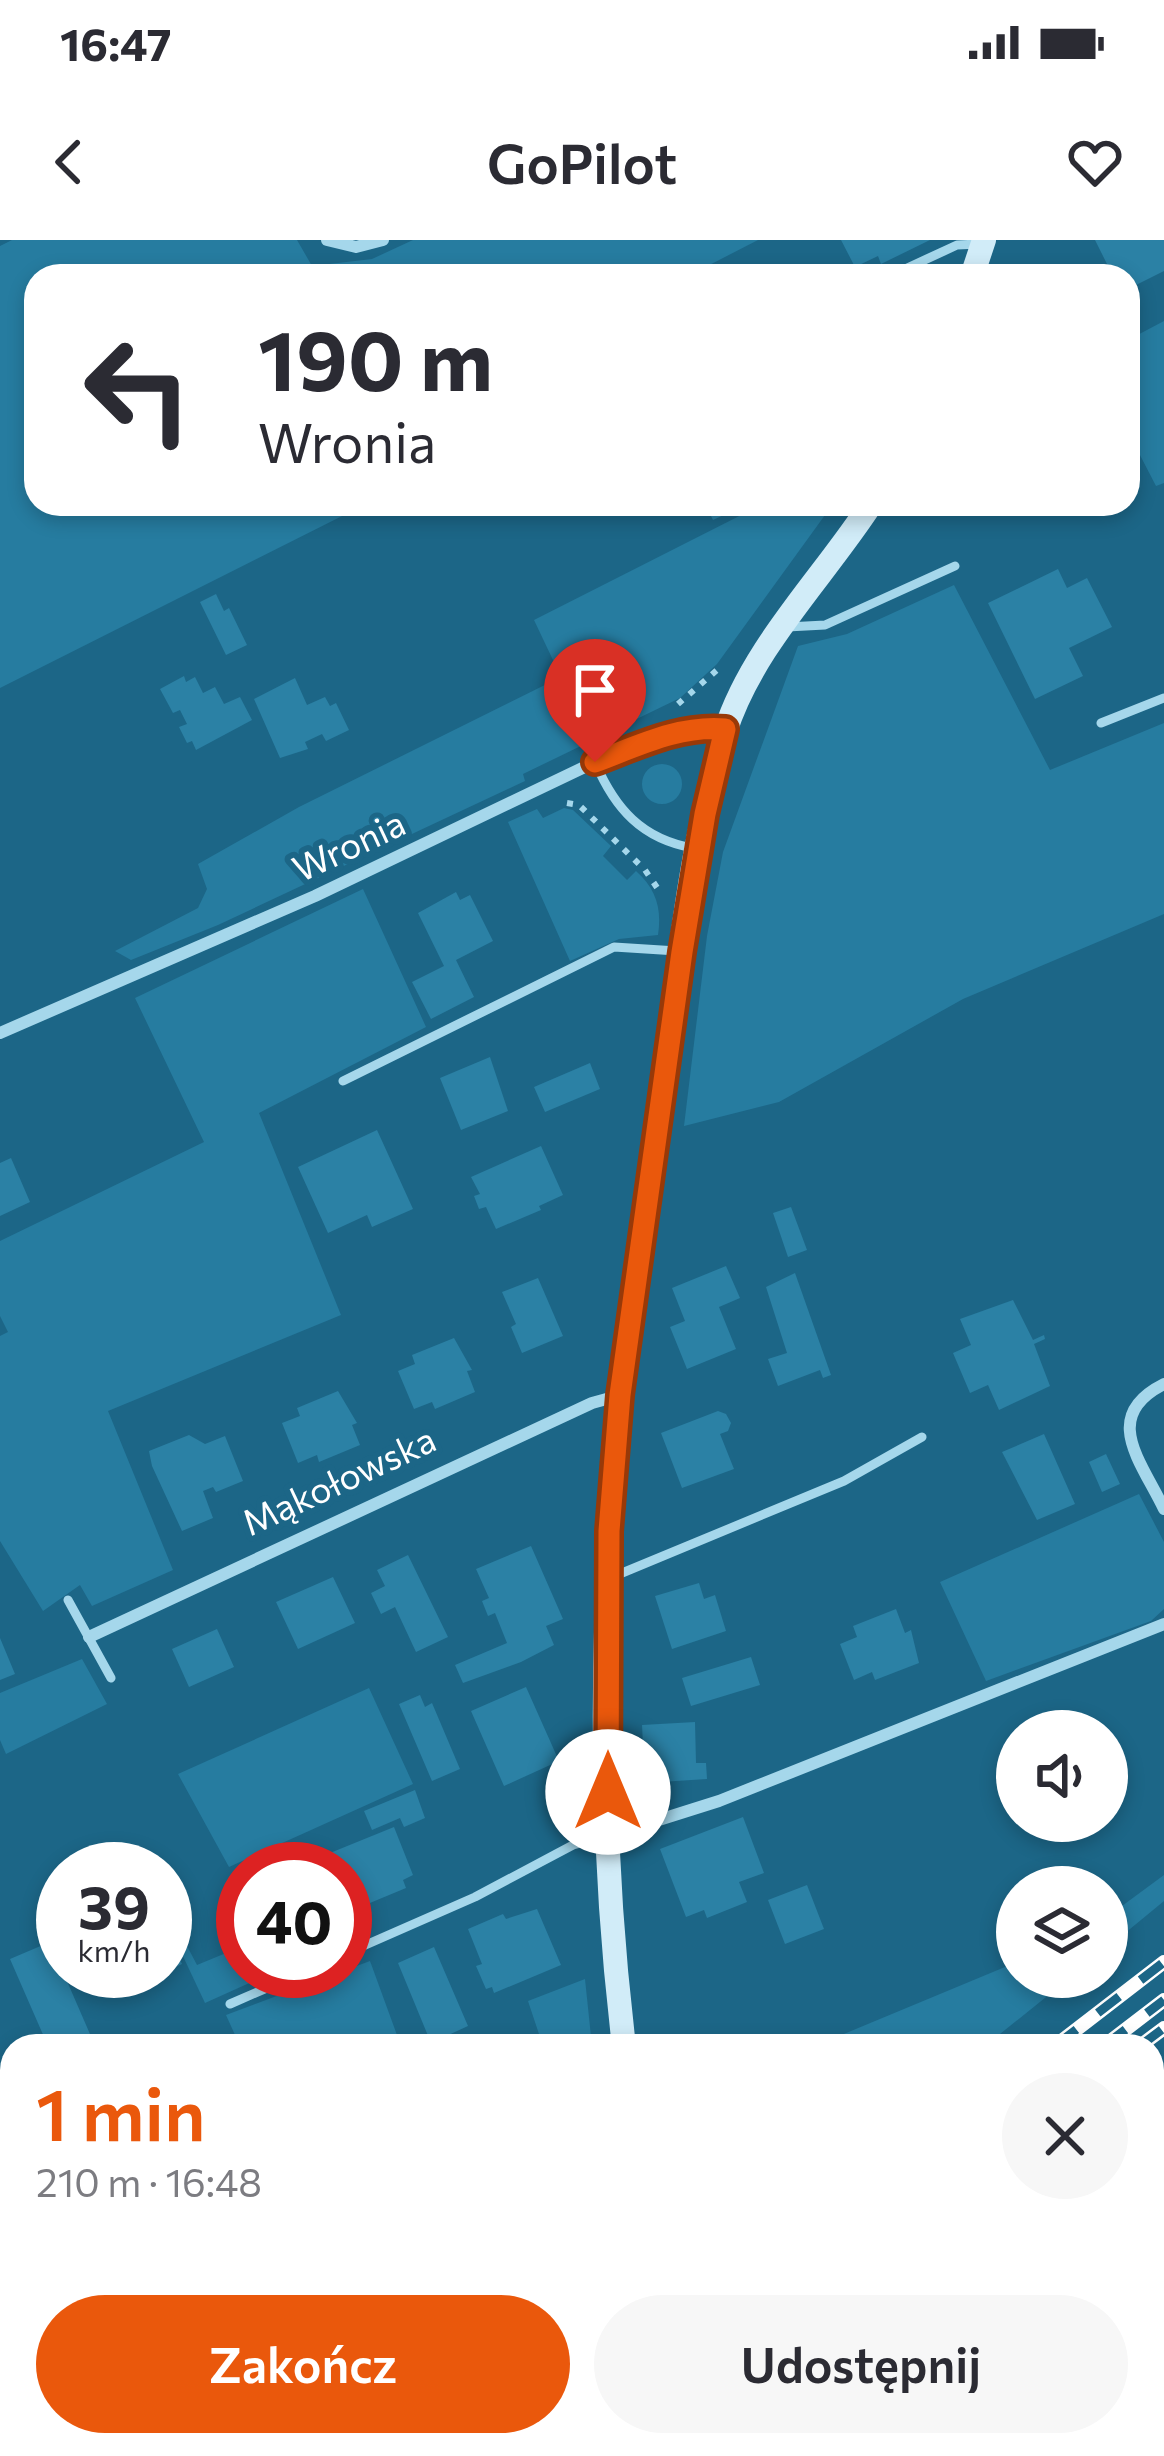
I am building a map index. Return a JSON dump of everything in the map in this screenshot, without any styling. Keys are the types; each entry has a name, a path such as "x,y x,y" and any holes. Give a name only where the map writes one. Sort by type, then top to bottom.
{"street":[{"path":"326,240 356,247 383,240"},
{"path":"623,2034 608,1836 608,1579 620,1395 682,952 725,729 747,682 863,516"},
{"name":"Wronia","path":"0,1033 315,896 595,762 673,733 704,727 725,729"},
{"path":"1164,1384 1136,1403 1128,1418 1132,1441 1164,1509"},
{"name":"Mąkołowska","path":"89,1636 592,1403 620,1395"},
{"path":"608,1836 719,1801 1164,1624"}],"lane":[{"path":"915,264 957,244 984,242"},
{"path":"784,627 825,626 955,566"},
{"path":"1101,723 1164,698"},
{"path":"595,762 621,810 637,825 669,844 699,849"},
{"path":"344,1081 614,947 682,952"},
{"path":"608,1579 844,1481 922,1437"},
{"path":"68,1600 111,1678"},
{"path":"372,1942 475,1897 573,1845 608,1836"},
{"path":"230,2004 244,1998"}],"path":[{"path":"663,711 682,702 720,668"},
{"path":"537,790 549,809 567,803 579,806 645,870"}],"shaded area":[{"path":"12,240 297,240 311,264 24,264 24,516 342,516 0,688 0,246"},
{"path":"413,240 758,240 711,264 329,264 372,259"},
{"path":"1164,321 1164,483 1156,486 1140,455 1140,334"},
{"path":"739,516 824,516 717,664 680,698 523,774 525,781 218,925 131,960 115,951 198,908 207,889 198,864 299,807 561,677 534,620"},
{"path":"954,585 1050,770 1164,723 1164,914 963,999 779,1102 684,1126 707,936 723,852 798,646 847,634"},
{"path":"662,764 676,770 682,784 676,798 662,804 648,798 642,784 648,770"},
{"path":"564,808 573,810 611,846 603,856 627,880 636,871 648,885 658,908 658,935 619,939 570,961 508,822 537,809 543,818"},
{"path":"363,889 426,1027 259,1113 341,1315 108,1411 173,1570 92,1606 80,1585 43,1611 0,1541 0,1336 8,1332 0,1316 0,1241 204,1142 135,998"},
{"path":"1139,1494 1164,1542 1164,1609 1151,1621 986,1681 940,1582"},
{"path":"82,1659 107,1704 6,1754 0,1740 0,1693"},
{"path":"369,1688 413,1784 284,1842 216,1843 178,1774"},
{"path":"1164,1875 1164,1901 1128,1931 1128,1902"},
{"path":"192,1955 197,1965 216,1957 216,1998 205,2003 192,1975"},
{"path":"372,1966 397,2034 235,2034 226,2015 271,1998 372,1998"},
{"path":"996,1971 996,1998 1045,1998 1000,2034 844,2034"},
{"path":"585,1979 591,2034 539,2034 528,2001"}],"building":[{"path":"841,240 930,240 881,264 878,256 853,264"},
{"path":"1095,240 1164,240 1164,271 1140,283 1140,264 1107,264"},
{"path":"1058,569 1067,588 1087,578 1112,627 1069,648 1083,676 1035,699 988,603"},
{"path":"216,594 224,611 229,608 247,645 226,655 200,602"},
{"path":"184,676 186,682 195,677 203,693 215,687 224,704 240,697 252,720 196,750 179,727 187,724 180,710 173,713 160,689"},
{"path":"295,678 307,705 325,697 330,706 336,703 349,730 326,741 322,734 305,742 308,749 280,758 254,699"},
{"path":"456,892 460,900 470,895 493,941 456,960 474,997 431,1019 412,982 444,966 418,913"},
{"path":"490,1057 508,1111 461,1130 440,1078"},
{"path":"590,1063 600,1089 545,1112 534,1087"},
{"path":"377,1130 413,1209 372,1227 367,1215 328,1233 298,1167"},
{"path":"541,1146 563,1195 496,1229 486,1207 479,1209 474,1196 480,1194 471,1177"},
{"path":"11,1158 30,1202 0,1216 0,1163"},
{"path":"791,1207 807,1250 788,1257 773,1213"},
{"path":"726,1266 740,1298 719,1307 736,1349 687,1369 670,1327 685,1321 672,1288"},
{"path":"795,1273 831,1375 823,1378 820,1370 778,1386 768,1359 787,1353 766,1287"},
{"path":"538,1278 563,1336 522,1353 502,1292"},
{"path":"1013,1300 1033,1340 1044,1335 1045,1339 1034,1344 1050,1386 999,1410 988,1385 970,1393 953,1353 971,1345 960,1319"},
{"path":"454,1338 472,1370 467,1371 475,1392 435,1409 432,1402 414,1409 398,1371 415,1364 412,1355"},
{"path":"338,1391 357,1423 352,1425 360,1445 319,1462 317,1455 298,1463 282,1423 300,1416 297,1408"},
{"path":"718,1411 731,1423 720,1434 734,1469 682,1488 661,1433"},
{"path":"1044,1434 1075,1504 1037,1520 1002,1452"},
{"path":"189,1435 205,1444 225,1436 243,1481 216,1492 213,1487 203,1491 213,1518 182,1531 149,1451"},
{"path":"1106,1454 1120,1484 1102,1492 1089,1462"},
{"path":"531,1546 563,1619 546,1626 554,1645 463,1683 455,1665 507,1643 495,1613 488,1616 482,1601 489,1598 476,1569"},
{"path":"408,1555 448,1637 416,1652 395,1607 381,1614 371,1593 385,1586 377,1570"},
{"path":"333,1577 355,1623 298,1649 276,1602"},
{"path":"699,1583 704,1599 715,1595 726,1631 672,1649 655,1596"},
{"path":"896,1609 905,1633 911,1630 919,1663 875,1680 872,1672 854,1680 840,1644 857,1637 853,1626"},
{"path":"217,1629 234,1667 189,1687 172,1649"},
{"path":"0,1638 15,1674 0,1680"},
{"path":"751,1657 760,1685 691,1706 682,1678"},
{"path":"526,1687 559,1761 504,1786 471,1711"},
{"path":"420,1695 425,1707 432,1703 460,1769 432,1781 399,1704"},
{"path":"695,1722 696,1763 706,1763 707,1779 645,1783 642,1725"},
{"path":"415,1790 425,1818 404,1827 400,1818 372,1830 364,1811"},
{"path":"743,1817 764,1873 739,1882 747,1902 707,1918 704,1910 686,1917 660,1849"},
{"path":"394,1827 413,1875 403,1880 406,1888 372,1902 372,1842 357,1842"},
{"path":"807,1885 824,1929 785,1944 768,1900"},
{"path":"537,1909 561,1965 494,1993 492,1987 486,1989 468,1929 503,1914 506,1919"},
{"path":"434,1947 468,2026 451,2034 427,2034 398,1963"},
{"path":"36,1948 36,1998 74,1998 90,2034 43,2034 10,1959"}],"railway":[{"path":"1071,2034 1164,1962"},
{"path":"1120,2034 1164,2000"},
{"path":"1156,2034 1164,2028"}],"route":[{"path":"595,762 673,733 704,727 725,729 682,952 620,1395 609,1531 608,1792"}]}
